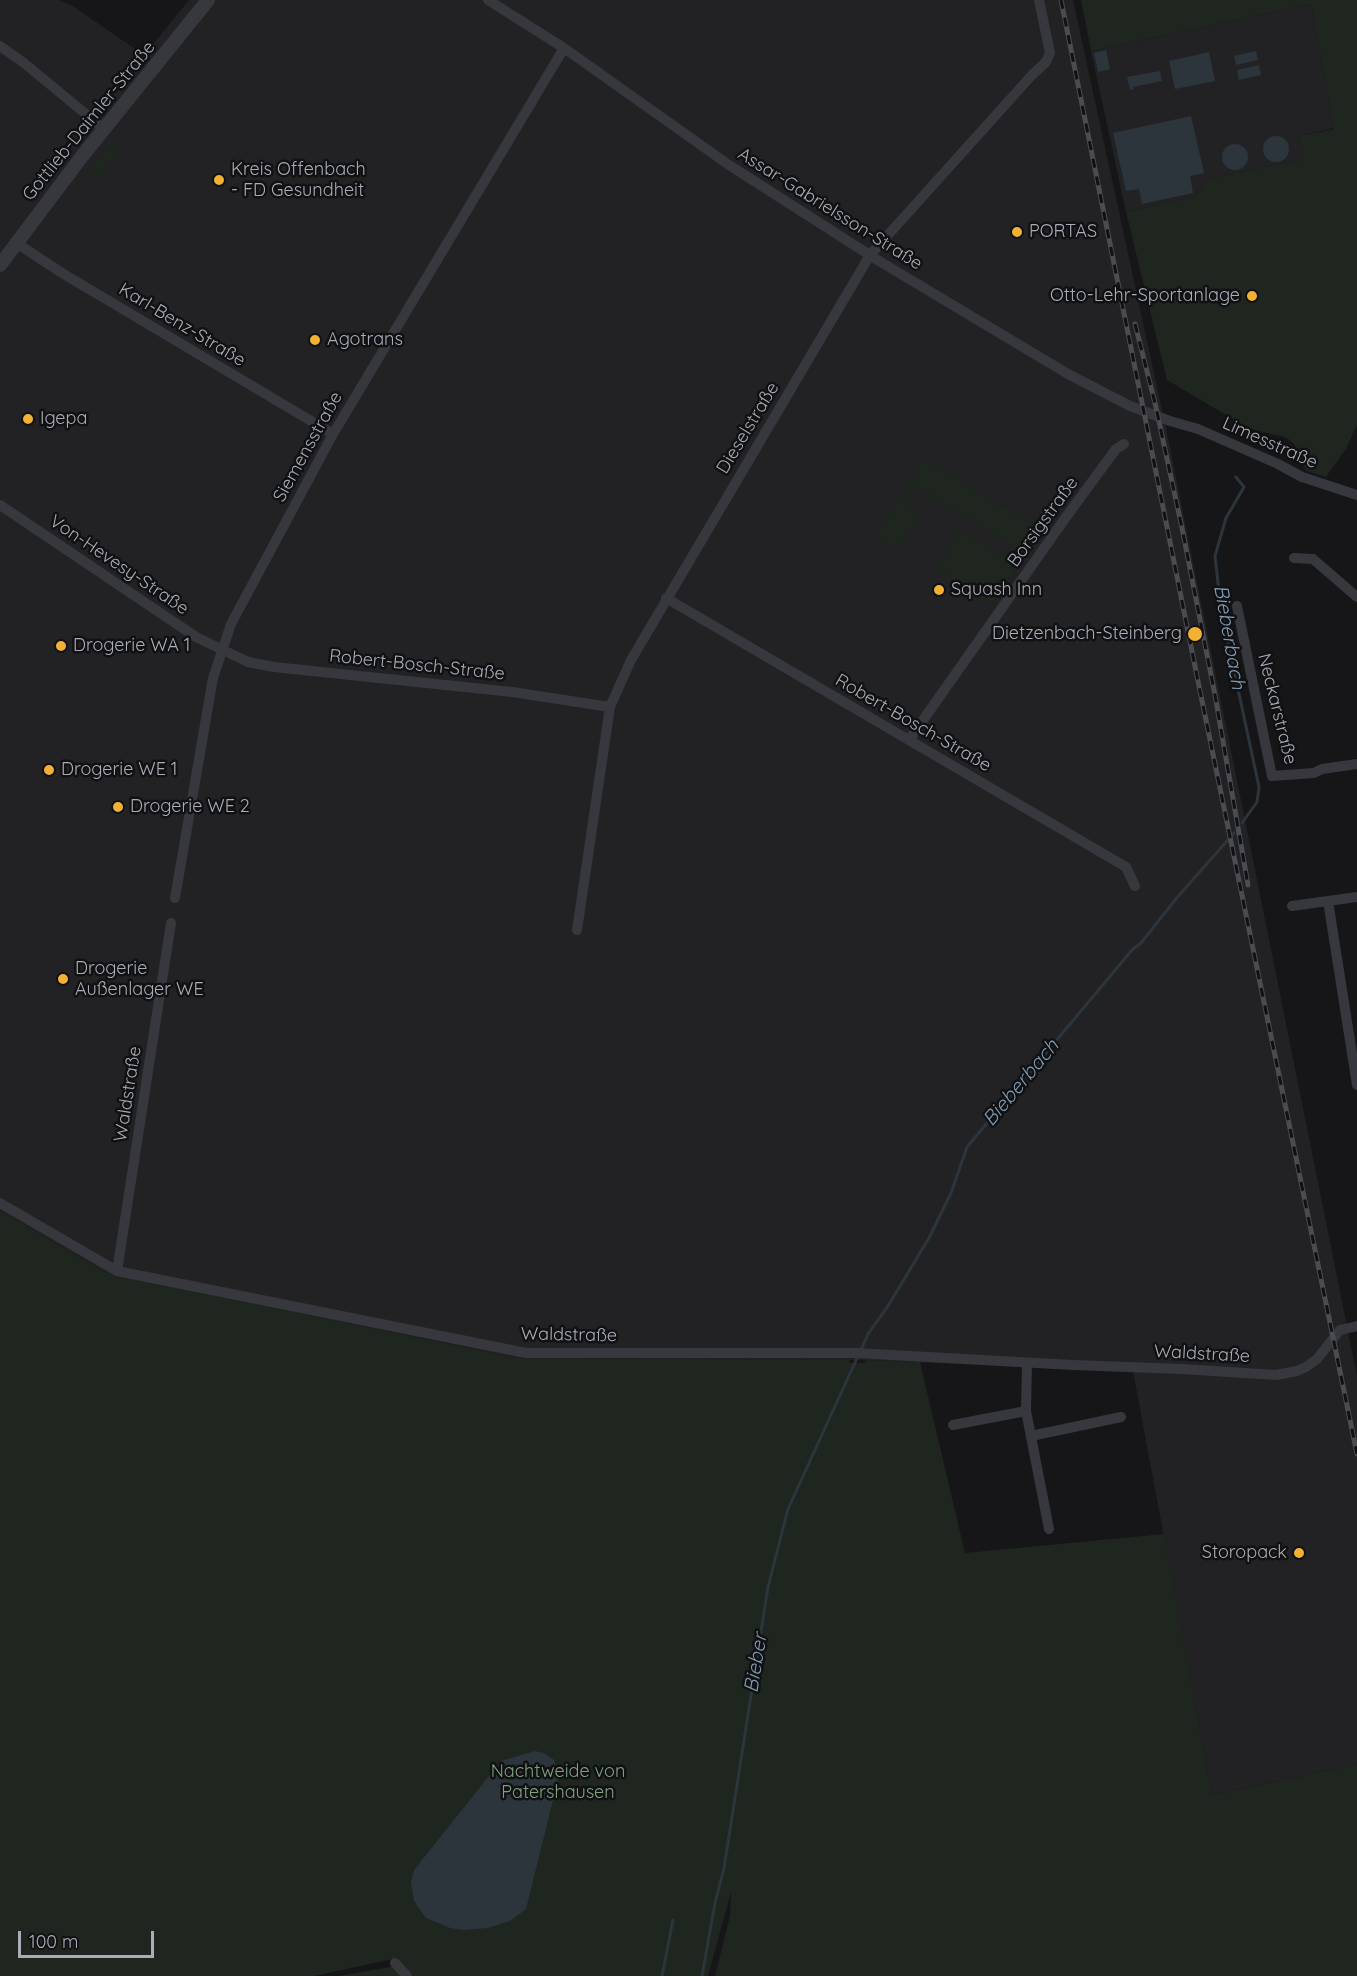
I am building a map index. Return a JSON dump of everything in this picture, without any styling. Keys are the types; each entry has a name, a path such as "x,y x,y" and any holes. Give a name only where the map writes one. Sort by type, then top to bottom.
{"street":[{"name":"Gottlieb-Daimler-Straße","path":"0,265 15,242 208,0"},
{"name":"Assar-Gabrielsson-Straße","path":"488,0 564,48 729,165 870,255 979,322 1114,399 1170,421"},
{"name":"Dieselstraße","path":"577,930 610,707 621,679 640,641 870,255 1046,62 1050,53 1039,0"},
{"path":"0,46 104,129"},
{"name":"Siemensstraße","path":"175,898 213,678 231,624 333,434 564,48"},
{"name":"Karl-Benz-Straße","path":"15,242 62,273 333,434"},
{"name":"Limesstraße","path":"1170,421 1198,429 1302,477 1357,495"},
{"name":"Borsigstraße","path":"909,740 1066,517 1116,449 1124,444"},
{"name":"Von-Hevesy-Straße","path":"0,505 196,637 223,648"},
{"path":"1294,558 1313,559 1357,597"},
{"name":"Robert-Bosch-Straße","path":"666,598 1126,867 1135,886"},
{"name":"Neckarstraße","path":"1237,606 1272,776 1314,773 1322,769 1357,764"},
{"name":"Robert-Bosch-Straße","path":"223,648 237,658 274,667 512,692 610,707"},
{"path":"1292,906 1357,897"},
{"path":"1328,901 1357,1085"},
{"name":"Waldstraße","path":"117,1271 171,922"},
{"name":"Waldstraße","path":"0,1203 117,1271 526,1353 861,1354 1276,1375 1298,1371 1306,1367 1317,1359 1340,1330 1357,1326"},
{"path":"1028,1363 1026,1411 1049,1528"},
{"path":"953,1425 1026,1411"},
{"path":"1031,1436 1121,1417"},
{"path":"395,1963 407,1976"}],"shaded area":[{"path":"0,0 59,0 74,7 144,55 189,0 1073,0 1167,433 1357,1376 1357,1764 1212,1795 1133,1371 866,1360 516,1358 104,1272 0,1210"},
{"path":"1311,4 1334,128 1299,136 1304,159 1211,178 1194,197 1126,212 1091,51"},
{"path":"1106,50 1110,69 1098,72 1094,53"},
{"path":"1256,51 1258,60 1236,65 1234,56"},
{"path":"1209,52 1215,81 1175,89 1169,61"},
{"path":"1259,65 1261,75 1239,80 1237,70"},
{"path":"1160,71 1162,81 1133,87 1134,89 1130,90 1127,77"},
{"path":"1191,116 1204,173 1190,176 1193,193 1142,204 1139,189 1126,191 1113,133"},
{"path":"1276,136 1286,139 1289,149 1286,159 1276,162 1266,159 1263,149 1266,139"},
{"path":"1235,144 1245,147 1248,157 1245,167 1235,170 1225,167 1222,157 1225,147"},
{"path":"535,1751 544,1753 554,1760 559,1776 526,1909 510,1921 488,1928 464,1930 450,1928 426,1918 414,1901 411,1882 414,1870 501,1761"}],"green space":[{"name":"Otto-Lehr-Sportanlage","path":"1081,0 1357,0 1357,425 1346,449 1326,477 1307,471 1290,440 1243,425 1167,380 1126,212 1194,197 1211,178 1303,159 1299,136 1334,129 1311,4 1091,51"},
{"path":"112,139 123,147 96,183 86,175"},
{"path":"923,458 1045,532 1030,557 916,487 906,502 922,511 898,551 874,537"},
{"path":"960,530 1020,565 995,600 990,603 984,603 936,568"},
{"name":"Nachtweide von Patershausen","path":"0,1210 104,1272 516,1358 920,1362 965,1553 1164,1534 1212,1795 1357,1764 1357,1976 715,1976 730,1916 731,1892 708,1976 413,1976 397,1958 314,1976 0,1976"},
{"path":"396,1966 405,1976 339,1976"}],"waterway":[{"path":"1236,477 1244,487"},
{"name":"Bieberbach","path":"1242,823 1257,802 1259,787 1221,610 1215,556 1226,518 1244,487"},
{"name":"Bieberbach","path":"861,1350 868,1334 888,1306 929,1238 951,1193 967,1147 1132,950 1141,943 1234,833"},
{"name":"Bieber","path":"702,1976 715,1903 724,1868 768,1587 788,1509 858,1356"},
{"path":"662,1976 673,1920"}],"railway":[{"path":"1061,0 1357,1454"},
{"path":"1135,324 1182,528 1215,695 1248,885"}],"place":[{"name":"Kreis Offenbach - FD Gesundheit","path":"219,180"},
{"name":"PORTAS","path":"1017,232"},
{"name":"Otto-Lehr-Sportanlage","path":"1252,296"},
{"name":"Agotrans","path":"315,340"},
{"name":"Igepa","path":"28,419"},
{"name":"Squash Inn","path":"939,590"},
{"name":"Dietzenbach-Steinberg","path":"1195,634"},
{"name":"Drogerie WA 1","path":"61,646"},
{"name":"Drogerie WE 1","path":"49,770"},
{"name":"Drogerie WE 2","path":"118,807"},
{"name":"Drogerie Außenlager WE","path":"63,979"},
{"name":"Storopack","path":"1299,1553"}]}
